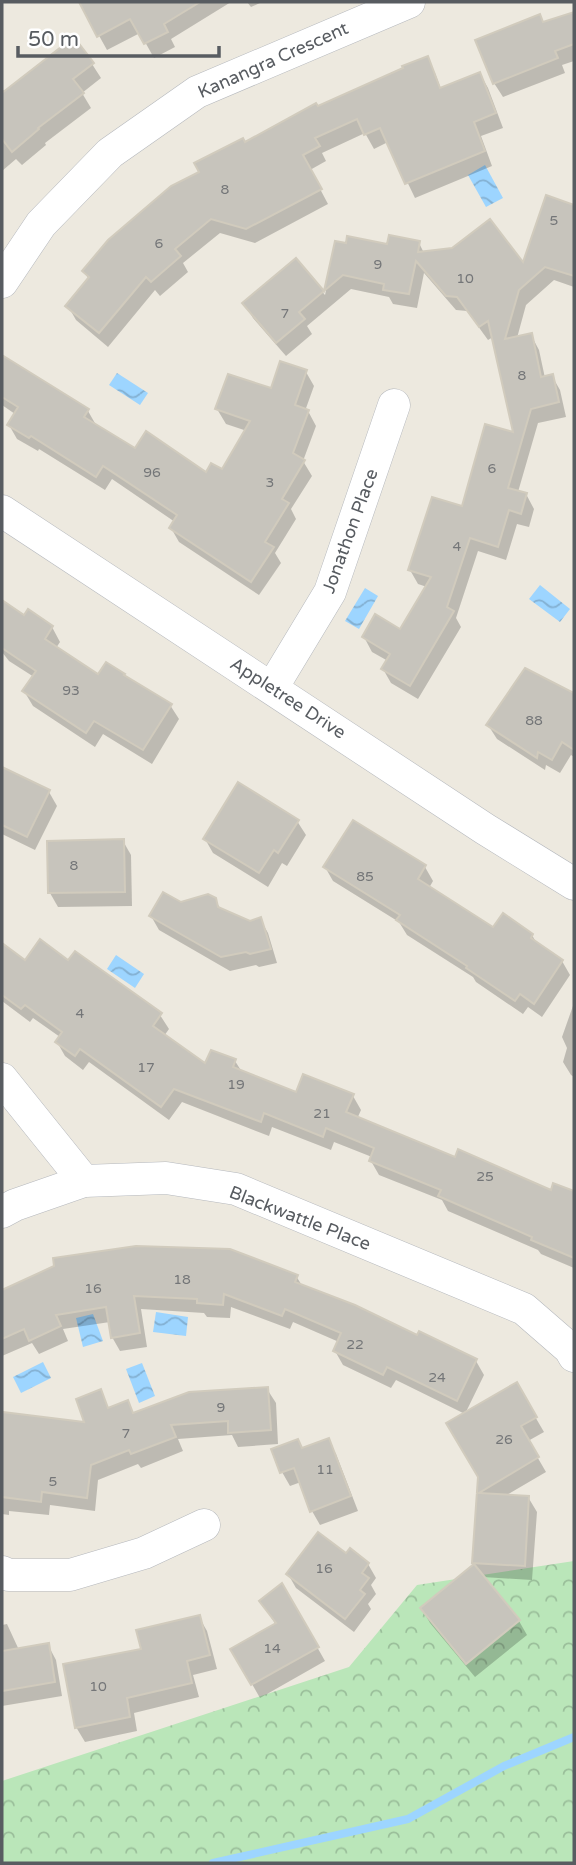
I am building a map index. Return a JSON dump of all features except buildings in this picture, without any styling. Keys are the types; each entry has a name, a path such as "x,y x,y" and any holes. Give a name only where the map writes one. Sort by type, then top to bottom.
{"street":[{"name":"Kanangra Crescent","path":"2,282 41,224 110,153 197,92 409,2"},
{"name":"Jonathon Place","path":"272,688 330,592 394,405"},
{"name":"Appletree Drive","path":"2,511 485,829 574,884"},
{"path":"2,1079 84,1181"},
{"name":"Blackwattle Place","path":"2,1212 84,1181 166,1178 236,1189 524,1309 570,1349 574,1356"},
{"path":"2,1572 9,1575 70,1575 144,1553 204,1525"}],"green space":[{"path":"574,1561 574,1863 2,1863 2,1781 349,1667 417,1585"}],"water":[{"path":"485,165 503,198 486,207 468,175"},
{"path":"117,373 148,393 140,405 109,385"},
{"path":"540,585 570,609 560,622 529,599"},
{"path":"365,588 378,596 359,629 345,621"},
{"path":"116,955 144,974 135,988 107,969"},
{"path":"156,1312 188,1317 186,1336 153,1332"},
{"path":"93,1314 103,1341 83,1347 76,1318"},
{"path":"43,1362 51,1378 21,1393 13,1377"},
{"path":"142,1363 155,1396 139,1403 126,1369"}],"waterway":[{"path":"213,1863 408,1819 504,1766 574,1737"}]}
